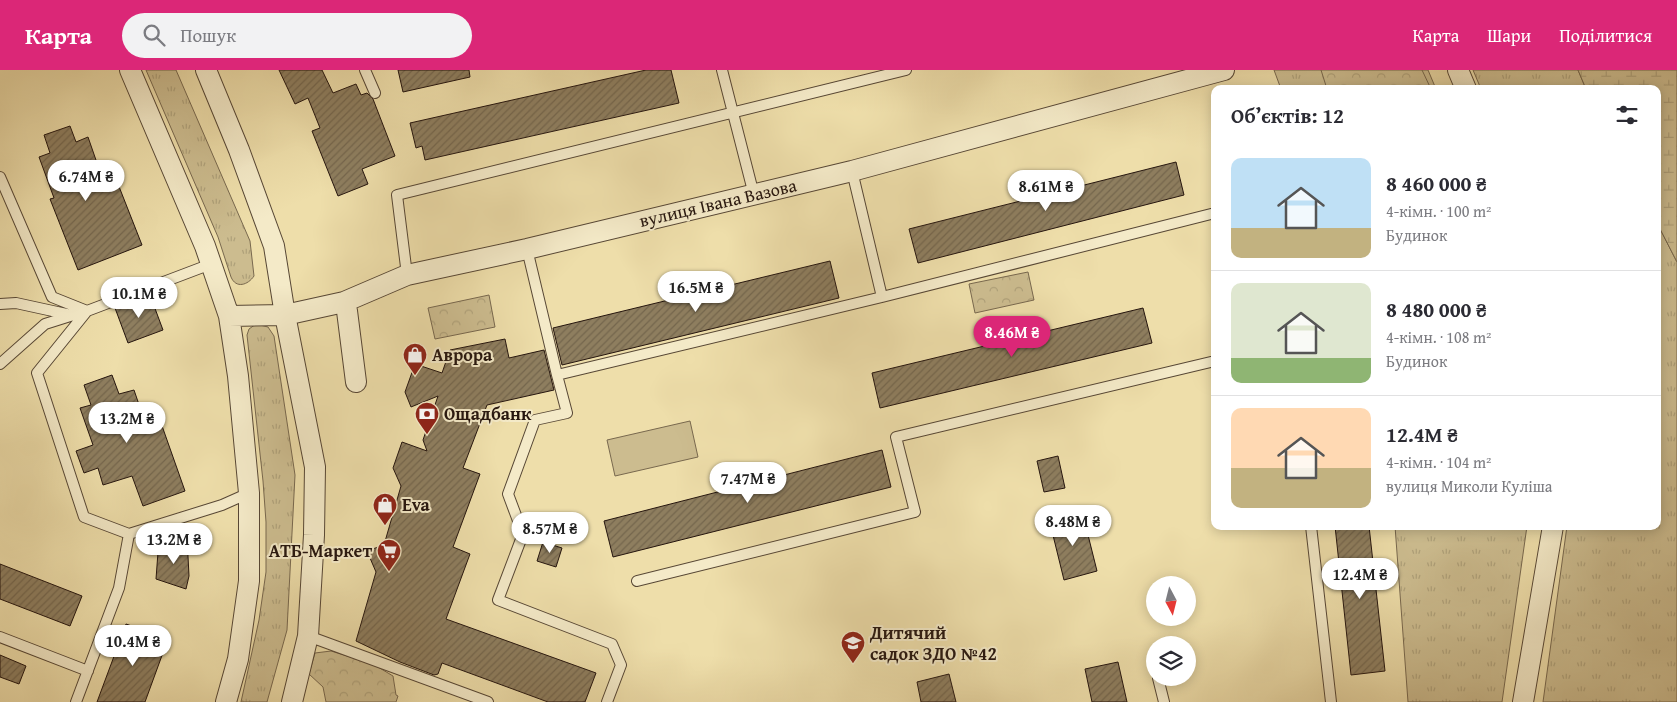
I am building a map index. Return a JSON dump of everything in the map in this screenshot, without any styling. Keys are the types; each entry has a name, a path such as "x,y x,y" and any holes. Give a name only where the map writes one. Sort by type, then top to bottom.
{"street":[{"path":"130,70 212,264 229,316 238,376 249,493 249,581 238,658 226,702"},
{"path":"206,70 239,150 274,246 285,315 316,466 308,636 292,702"},
{"path":"1458,70 1464,85"},
{"name":"вулиця Івана Вазова","path":"229,316 285,315 344,302 407,274 527,249 852,171 1212,71"},
{"path":"344,302 356,382"},
{"path":"1523,702 1552,530"}],"lane":[{"path":"365,70 375,93"},
{"path":"722,70 754,195"},
{"path":"407,274 397,195 906,70"},
{"path":"852,171 882,297"},
{"path":"0,177 52,297 87,311"},
{"path":"557,375 882,297 1211,214"},
{"path":"527,249 566,413 535,420 508,494 523,534 498,600 612,644 621,665 607,702"},
{"path":"0,364 45,324 87,311 212,264"},
{"path":"0,304 16,302 72,316"},
{"path":"87,311 36,373 84,517 129,534 222,505 249,493"},
{"path":"637,581 915,512 896,437 1211,362"},
{"path":"1312,530 1331,702"},
{"path":"76,702 119,588 129,534"},
{"path":"308,636 466,698 488,702"},
{"path":"0,637 88,671"},
{"path":"1160,686 1164,702"}],"green space":[{"path":"146,70 176,70 250,241 254,276 245,283 236,283 231,277 218,237"},
{"path":"1274,70 1428,70 1434,85 1280,85"},
{"path":"1321,70 1422,70 1429,85 1326,85"},
{"path":"1473,70 1578,70 1584,85 1479,85"},
{"path":"1578,70 1677,70 1677,262 1661,231 1661,85 1584,85"},
{"path":"1661,231 1677,262 1677,702 1543,702 1566,530 1661,530"},
{"path":"1028,272 1034,300 975,313 969,284"},
{"path":"489,295 495,327 435,339 428,308"},
{"path":"256,324 268,327 274,336 295,475 287,630 267,702 241,702 259,620 266,572 266,522 263,481 247,335 249,329"},
{"path":"690,421 698,457 615,476 607,440"},
{"path":"1395,530 1526,530 1502,702 1408,702"},
{"path":"331,651 373,664 393,676 396,695 398,696 396,702 326,702 323,687 309,674 315,653"}],"building":[{"path":"279,70 322,70 333,93 356,84 361,95 367,93 373,99 395,156 362,169 368,184 338,196 312,131 320,128 308,98 295,104"},
{"path":"398,70 469,70 470,77 403,92"},
{"path":"646,70 671,70 679,103 425,160 422,146 416,148 410,123"},
{"path":"70,126 76,142 88,137 106,189 118,184 142,245 78,270 50,199 54,198 39,157 50,153 44,135"},
{"path":"1176,162 1184,195 918,263 909,229"},
{"path":"830,261 839,298 562,365 553,328"},
{"path":"150,295 163,330 128,343 115,308"},
{"path":"1143,308 1152,343 880,408 872,373"},
{"path":"505,339 509,358 544,350 554,390 487,405 463,468 480,474 453,547 470,554 446,619 596,673 585,702 548,702 442,663 438,674 434,675 400,662 356,641 376,572 367,551 384,545 401,486 393,468 402,442 427,451 423,440 438,396 411,407 405,392 415,364 442,373 450,350"},
{"path":"112,375 119,394 134,390 147,428 161,423 185,491 143,506 132,476 103,485 98,468 84,473 76,451 93,445 80,408 91,405 84,385"},
{"path":"882,450 891,487 613,557 604,521"},
{"path":"1058,456 1065,488 1044,492 1037,461"},
{"path":"1083,515 1097,571 1064,580 1050,523"},
{"path":"1335,530 1369,530 1385,671 1351,675"},
{"path":"187,537 189,576 186,589 156,579 158,552"},
{"path":"543,542 562,548 556,567 537,561"},
{"path":"0,564 82,596 70,626 0,599"},
{"path":"126,624 168,639 145,702 97,702"},
{"path":"0,655 26,666 19,684 0,677"},
{"path":"1118,662 1127,702 1092,702 1085,669"},
{"path":"949,674 956,702 921,702 917,682"}],"place":[{"name":"Аврора","path":"415,376"},
{"name":"Ощадбанк","path":"427,435"},
{"name":"Eva","path":"385,526"},
{"name":"АТБ-Маркет","path":"389,572"},
{"name":"Дитячий садок ЗДО №42","path":"853,664"}]}
